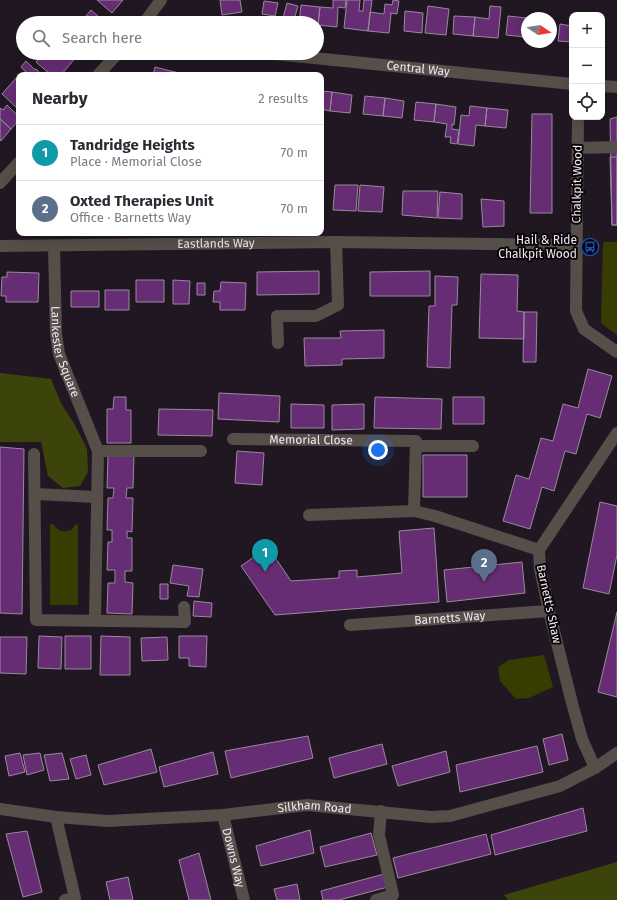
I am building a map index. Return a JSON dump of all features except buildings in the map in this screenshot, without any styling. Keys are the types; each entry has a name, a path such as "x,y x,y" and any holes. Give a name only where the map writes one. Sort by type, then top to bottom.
{"street":[{"path":"151,16 161,0"},
{"name":"Central Way","path":"324,59 569,84"},
{"path":"101,72 112,60"},
{"path":"605,86 617,87"},
{"name":"Chalkpit Wood","path":"578,120 576,311 584,329 617,352"},
{"path":"578,148 617,147"},
{"path":"0,183 16,165"},
{"name":"Eastlands Way","path":"0,246 54,247 309,238 336,242 576,245"},
{"path":"278,343 277,316 316,316 338,305 336,242"},
{"name":"Lankester Square","path":"54,247 56,334 59,354 98,451 95,620"},
{"name":"Barnett's Shaw","path":"595,768 582,739 549,611 540,569 539,550 617,433"},
{"name":"Memorial Close","path":"233,438 416,441 416,446"},
{"path":"414,511 416,446 473,446"},
{"path":"98,451 201,451"},
{"path":"34,454 36,620 184,622 184,607"},
{"path":"34,494 96,497"},
{"path":"309,516 414,511 435,516 539,550"},
{"name":"Barnetts Way","path":"350,625 549,611"},
{"name":"Silkham Road","path":"0,809 56,817 108,820 222,815 307,805 431,817 450,816 560,786 595,768 617,753"},
{"path":"376,900 393,895 379,835 381,811"},
{"name":"Downs Way","path":"222,815 244,900"},
{"path":"56,817 75,898 65,900"}],"green space":[{"path":"603,242 617,242 617,335 601,323"},
{"path":"0,373 51,379 62,405 75,425 87,449 88,472 80,486 63,488 48,476 41,442 0,442"},
{"path":"50,524 53,524 59,530 66,531 71,530 78,524 78,605 50,605"},
{"path":"544,655 553,687 529,698 516,699 500,681 498,667 509,660"},
{"path":"617,862 617,900 508,900 504,895"}],"place":[{"name":"Hail & Ride Chalkpit Wood","path":"590,247"},
{"name":"Tandridge Heights","path":"265,572"},
{"name":"Oxted Therapies Unit","path":"484,582"}]}
